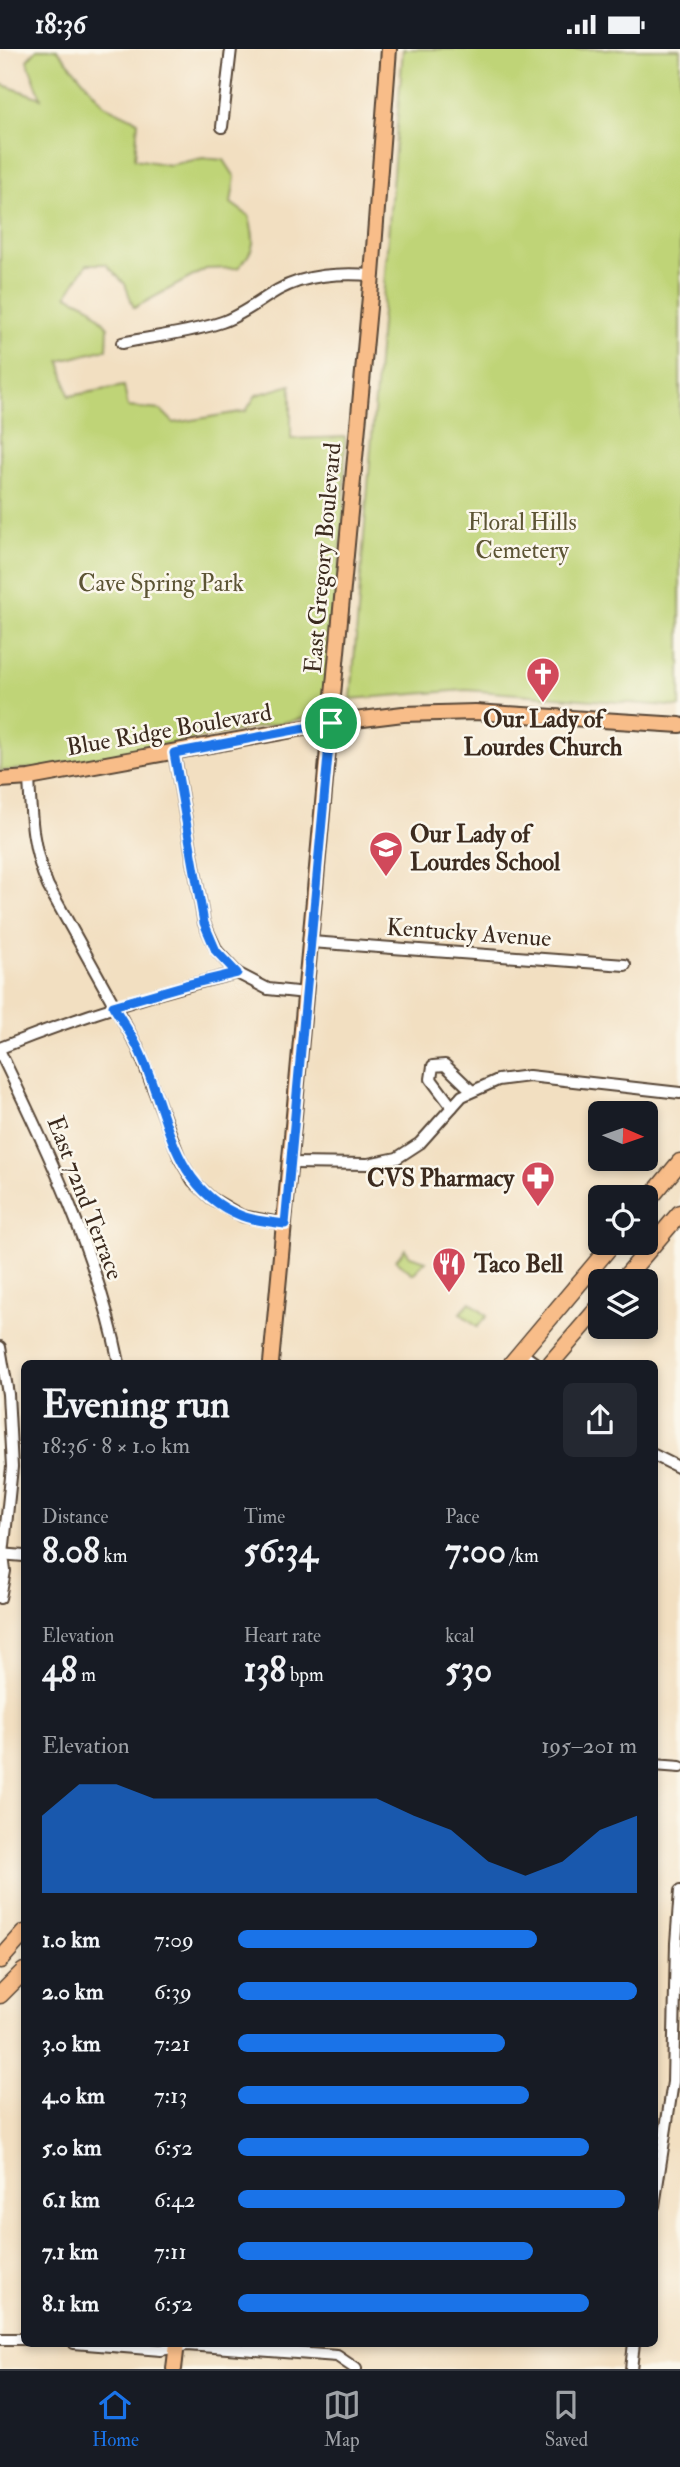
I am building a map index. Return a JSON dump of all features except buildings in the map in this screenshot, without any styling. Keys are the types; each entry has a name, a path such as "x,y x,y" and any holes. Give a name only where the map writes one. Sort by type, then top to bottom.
{"highway":[{"path":"658,1189 680,1162"},
{"path":"632,1269 680,1213"},
{"path":"523,1358 603,1255"},
{"path":"554,1360 588,1320"},
{"path":"0,1960 21,1936"},
{"path":"0,1995 21,1974"}],"main road":[{"name":"East Gregory Boulevard","path":"271,1360 372,275 389,49"},
{"name":"Blue Ridge Boulevard","path":"0,779 29,778 331,723 403,714 475,712 680,725"},
{"path":"174,2369 177,2347"}],"street":[{"path":"222,127 231,49"},
{"path":"122,343 221,323 243,313 281,289 310,278 341,273 372,275"},
{"path":"174,753 204,923 216,951 237,973 268,989 306,993"},
{"path":"29,778 31,832 39,865 138,1048 180,1159 192,1181 211,1198 242,1216 285,1224"},
{"name":"Kentucky Avenue","path":"311,943 625,965"},
{"path":"0,1050 113,1006 237,973"},
{"name":"East 72nd Terrace","path":"0,1050 59,1179 92,1267 113,1335 117,1360"},
{"path":"452,1107 431,1079 433,1066 445,1065 471,1090"},
{"path":"290,1163 368,1164 397,1158 420,1143 462,1096 498,1080 529,1076 680,1093"},
{"path":"0,1347 8,1394 12,1449 2,1555 5,1571 0,1598"},
{"path":"658,1457 680,1468"},
{"path":"2,1555 21,1556"},
{"path":"658,1765 680,1767"},
{"path":"658,2180 673,2082 680,1891"},
{"path":"0,2339 21,2339"},
{"path":"124,2347 161,2350 169,2347"},
{"path":"217,2347 338,2356 356,2369"},
{"path":"631,2369 634,2347"}],"green space":[{"name":"Cave Spring Park","path":"37,49 57,49 104,105 138,121 135,159 169,165 203,158 224,160 235,177 231,203 249,216 253,239 249,255 238,268 206,269 134,308 125,284 106,264 87,264 67,295 90,306 108,327 107,349 60,361 69,396 124,386 128,407 161,410 174,423 246,411 256,395 291,385 291,439 345,437 344,509 328,702 316,709 311,717 48,767 0,771 0,84 41,98 27,60"},
{"name":"Floral Hills Cemetery","path":"403,49 680,49 680,707 466,690 351,699"},
{"path":"405,1249 410,1256 426,1261 413,1274 396,1260"},
{"path":"470,1302 487,1316 477,1327 460,1313"}],"place":[{"name":"Our Lady of Lourdes Church","path":"543,704"},
{"name":"Our Lady of Lourdes School","path":"386,878"},
{"name":"CVS Pharmacy","path":"538,1208"},
{"name":"Taco Bell","path":"449,1294"}],"route":[{"path":"331,723 311,943 285,1224 242,1216 211,1198 192,1181 180,1159 138,1048 113,1006 237,973 216,951 204,923 174,753 331,723"}]}
